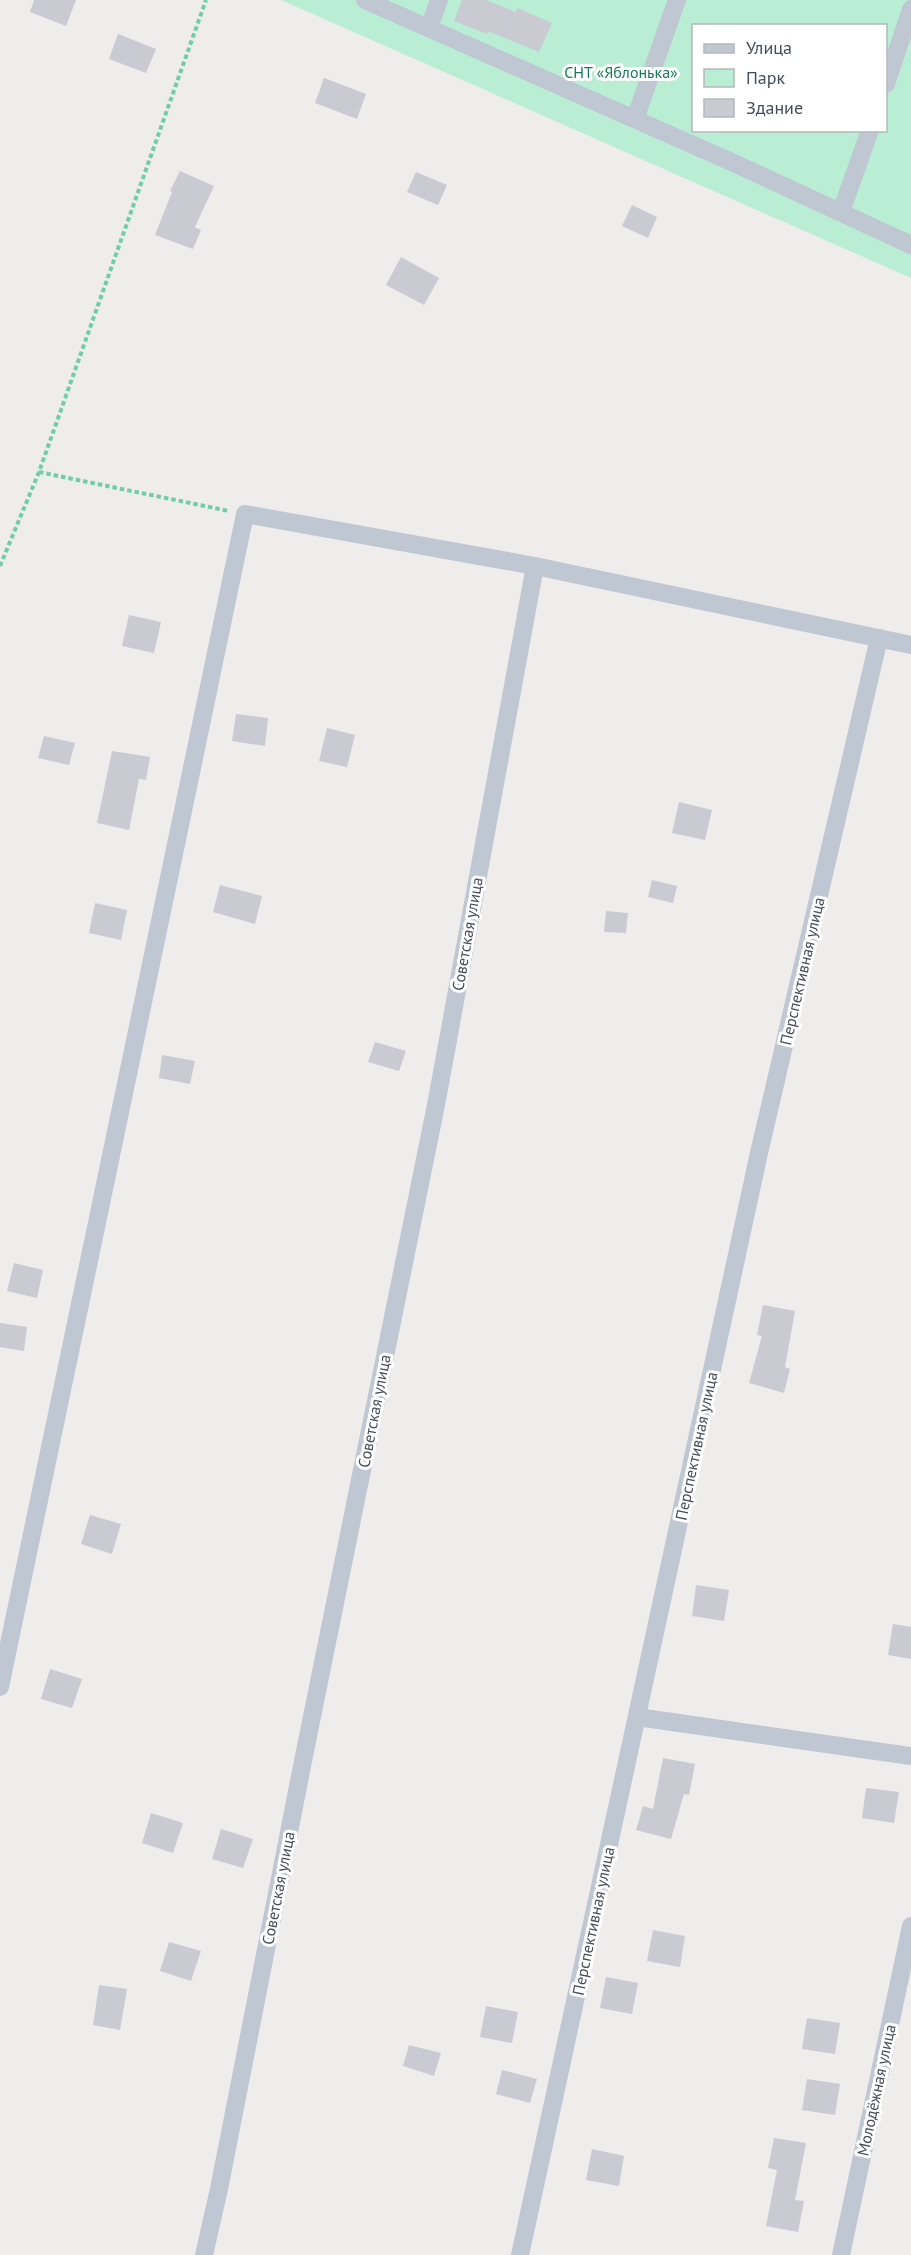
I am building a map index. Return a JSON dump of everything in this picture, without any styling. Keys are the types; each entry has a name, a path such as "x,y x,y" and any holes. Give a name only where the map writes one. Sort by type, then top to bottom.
{"street":[{"path":"365,0 635,119 911,245"},
{"path":"429,28 439,0"},
{"path":"635,119 677,0"},
{"path":"887,78 911,9"},
{"path":"842,212 869,132"},
{"path":"0,1687 245,514 535,566 911,645"},
{"name":"Советская улица","path":"204,2255 436,1105 535,566"},
{"name":"Перспективная улица","path":"520,2255 759,1153 879,638"},
{"path":"637,1717 911,1755"},
{"name":"Молодёжная улица","path":"841,2255 911,1926"}],"path":[{"path":"0,566 39,472 206,0"},
{"path":"39,472 245,514"}],"green space":[{"name":"СНТ «Яблонька»","path":"281,0 911,0 911,278"}],"building":[{"path":"34,0 76,0 66,26 30,12"},
{"path":"462,0 486,0 516,12 517,8 552,23 539,52 488,31 487,34 454,21"},
{"path":"118,34 156,49 146,73 109,59"},
{"path":"324,78 366,94 357,119 315,103"},
{"path":"180,171 214,186 195,227 201,230 193,249 155,235 172,192 170,191"},
{"path":"416,172 447,185 438,205 407,192"},
{"path":"632,205 657,217 648,238 622,226"},
{"path":"401,257 439,278 424,305 386,285"},
{"path":"129,615 161,622 154,653 122,646"},
{"path":"236,714 268,718 265,746 232,741"},
{"path":"327,728 355,735 347,767 319,761"},
{"path":"44,736 75,743 69,765 38,758"},
{"path":"112,751 150,757 146,780 139,779 129,830 97,823"},
{"path":"679,802 712,810 705,840 672,833"},
{"path":"652,880 677,886 673,903 648,897"},
{"path":"220,885 262,896 255,924 213,912"},
{"path":"95,903 127,910 121,940 89,933"},
{"path":"606,911 628,913 626,933 604,932"},
{"path":"375,1042 406,1051 399,1071 368,1062"},
{"path":"162,1055 195,1061 190,1084 159,1078"},
{"path":"14,1263 43,1270 37,1298 7,1291"},
{"path":"763,1305 795,1311 785,1367 790,1369 784,1393 749,1383 762,1336 757,1335"},
{"path":"0,1323 27,1327 24,1351 0,1347"},
{"path":"90,1515 121,1524 112,1554 81,1544"},
{"path":"696,1585 729,1590 724,1621 692,1616"},
{"path":"893,1624 911,1627 911,1659 888,1655"},
{"path":"50,1669 82,1679 72,1708 41,1699"},
{"path":"663,1758 695,1764 689,1795 684,1794 671,1839 636,1830 643,1806 653,1809"},
{"path":"866,1788 899,1792 894,1823 862,1818"},
{"path":"151,1813 183,1823 173,1853 142,1843"},
{"path":"221,1829 253,1839 243,1868 212,1859"},
{"path":"653,1930 685,1936 680,1967 647,1961"},
{"path":"169,1942 201,1951 191,1981 160,1971"},
{"path":"606,1977 638,1983 632,2014 600,2008"},
{"path":"99,1985 127,1989 120,2030 93,2025"},
{"path":"486,2006 518,2012 512,2043 480,2037"},
{"path":"807,2018 840,2023 835,2054 802,2049"},
{"path":"409,2045 441,2053 434,2076 403,2066"},
{"path":"502,2070 537,2079 530,2103 496,2094"},
{"path":"807,2079 840,2084 835,2115 802,2110"},
{"path":"774,2138 806,2143 795,2200 804,2201 798,2232 766,2226 777,2170 768,2168"},
{"path":"592,2149 624,2156 619,2186 586,2180"}]}
